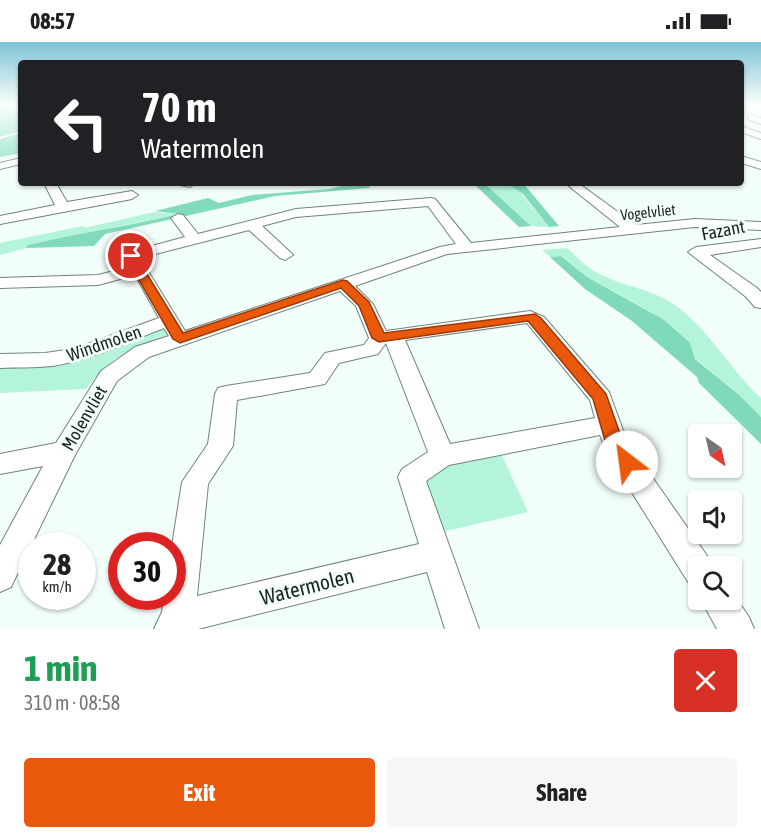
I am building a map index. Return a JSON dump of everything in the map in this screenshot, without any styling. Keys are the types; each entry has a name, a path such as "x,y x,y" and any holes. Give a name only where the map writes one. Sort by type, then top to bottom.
{"street":[{"path":"744,160 761,166"},
{"path":"0,166 18,162"},
{"path":"52,186 63,207"},
{"path":"575,186 633,230"},
{"path":"0,220 132,195"},
{"path":"180,339 131,256 296,213 382,201 431,202 467,248"},
{"path":"178,218 194,239"},
{"name":"Vogelvliet","path":"539,241 695,223 760,231"},
{"path":"251,224 285,255"},
{"name":"Fazant","path":"760,231 696,252 751,292 761,303"},
{"name":"Molenvliet","path":"0,576 64,452 109,376 142,352 434,253 539,241"},
{"path":"0,283 98,280 140,270"},
{"path":"343,284 364,304 386,337 442,456"},
{"name":"Watermolen","path":"436,555 175,623 195,482 220,446 226,394 317,379 332,358 371,350 386,337 530,317 537,321 601,398 615,444 689,556"},
{"name":"Windmolen","path":"0,361 61,358 136,334 150,326 170,320"},
{"path":"462,629 411,477 442,456 608,425"},
{"path":"0,464 64,452"},
{"path":"725,610 737,629"}],"shaded area":[{"path":"0,132 16,132 0,137"},
{"path":"18,134 18,154 0,157 0,139"},
{"path":"342,186 369,186 370,188 275,196 105,234 94,246 26,248 28,245 179,214 155,211 208,198 219,203 252,195"},
{"path":"476,186 487,186 531,226 519,227"},
{"path":"487,186 511,186 519,191 549,227 531,226"},
{"path":"511,186 526,186 559,226 549,227 523,194"},
{"path":"155,212 180,214 28,245 26,248 0,255 0,243"},
{"path":"567,248 586,266 599,274 664,298 685,313 708,336 761,398 761,417 738,394 695,358 690,343 640,306 587,277 562,256 550,257 542,250"},
{"path":"561,256 587,277 664,320 690,343 695,359 738,394 761,417 761,444 699,383 697,377 632,321 585,289 550,257"},
{"path":"164,329 168,335 122,354 103,369 86,389 0,393 0,366 62,363"},
{"path":"497,445 528,512 437,533 415,463"}],"route":[{"path":"131,256 180,339 343,284 364,304 379,338 530,317 537,321 601,398 615,444 627,462"}]}
